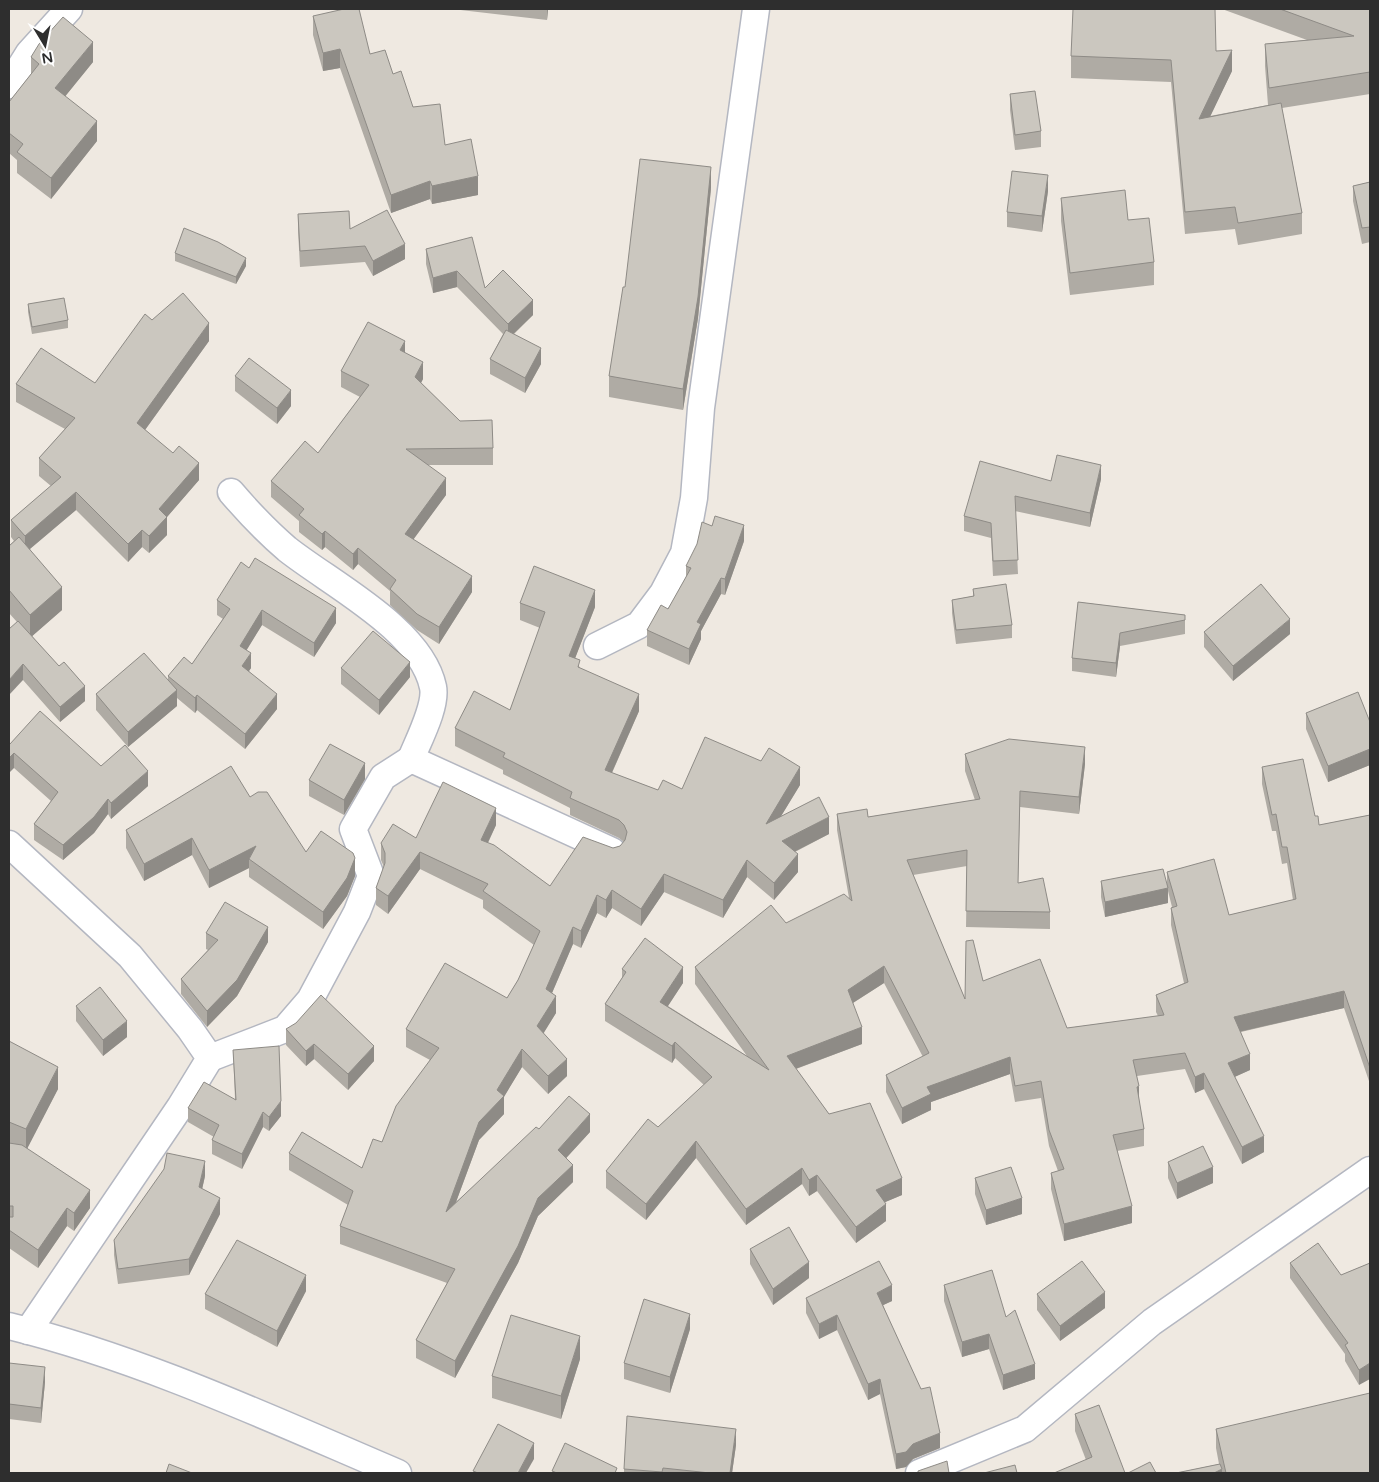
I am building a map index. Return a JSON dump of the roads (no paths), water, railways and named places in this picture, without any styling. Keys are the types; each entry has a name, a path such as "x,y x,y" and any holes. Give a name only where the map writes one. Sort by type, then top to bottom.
{"street":[{"path":"9,85 30,53 68,9"},
{"path":"597,646 639,625 663,593 684,553 694,498 700,408 756,9"},
{"path":"232,492 256,523 288,549 385,620 410,643 427,669 434,688 430,710 411,759 382,777 353,829 371,876 357,912 310,1000 285,1029 210,1058 180,1107 18,1328 147,1370 254,1412 398,1473"},
{"path":"411,759 612,851"},
{"path":"9,844 130,956 190,1029 210,1058"},
{"path":"919,1473 1025,1429 1152,1322 1370,1170"}]}
